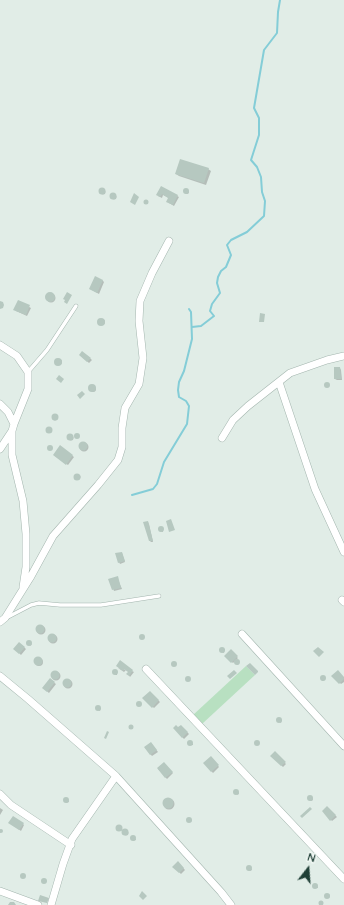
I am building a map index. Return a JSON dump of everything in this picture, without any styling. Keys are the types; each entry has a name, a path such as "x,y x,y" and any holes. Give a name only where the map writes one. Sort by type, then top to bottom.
{"street":[{"path":"3,620 23,590 53,536 118,460 122,447 122,428 125,408 139,384 143,358 139,321 140,301 152,273 169,241"},
{"path":"0,345 17,356 28,372 28,389 13,427 0,449"},
{"path":"222,438 233,420 248,406 290,373 326,360 344,356"},
{"path":"279,382 316,489 344,552"},
{"path":"0,404 8,412 13,427 12,455 23,501 26,534 26,567 23,590"},
{"path":"242,634 344,746"},
{"path":"146,669 344,879"},
{"path":"0,676 116,776 231,905"},
{"path":"51,905 72,839 116,776"},
{"path":"0,794 11,805 71,845"},
{"path":"0,891 38,905"}],"lane":[{"path":"28,372 47,350 76,306"},
{"path":"3,620 31,605 38,603 60,605 101,605 158,596"}],"green space":[{"path":"246,666 255,675 202,724 193,715"}],"building":[{"path":"180,159 209,168 204,183 175,174"},
{"path":"161,186 178,195 173,205 166,202 168,198 162,194 160,197 156,195"},
{"path":"102,188 105,191 102,194 99,191"},
{"path":"186,188 189,191 186,194 183,191"},
{"path":"113,193 116,196 113,199 110,196"},
{"path":"134,193 139,197 135,205 130,202"},
{"path":"144,200 148,200 148,204 144,204"},
{"path":"95,276 103,280 97,293 89,289"},
{"path":"50,292 55,297 50,302 45,297"},
{"path":"67,292 72,295 67,304 63,299"},
{"path":"18,300 30,305 26,315 13,310"},
{"path":"0,301 3,302 4,305 3,308 0,309"},
{"path":"260,313 265,314 264,322 259,322"},
{"path":"101,318 104,319 104,325 101,326 98,325 97,322 98,319"},
{"path":"82,351 91,358 87,362 79,355"},
{"path":"56,358 60,358 62,362 60,366 56,366 54,364 54,360"},
{"path":"334,367 340,367 341,379 334,379"},
{"path":"59,375 64,379 61,383 56,379"},
{"path":"327,382 330,385 327,388 324,385"},
{"path":"92,384 95,385 95,391 92,392 89,391 88,388 89,385"},
{"path":"82,391 85,394 80,399 77,395"},
{"path":"55,414 58,417 55,420 52,417"},
{"path":"49,427 52,430 49,433 46,430"},
{"path":"77,433 80,436 77,439 74,436"},
{"path":"70,434 73,437 70,440 67,437"},
{"path":"83,441 88,446 83,451 78,446"},
{"path":"50,445 53,448 50,451 47,448"},
{"path":"60,445 73,455 66,465 53,455"},
{"path":"77,473 81,477 77,481 73,477"},
{"path":"171,519 175,530 169,532 166,521"},
{"path":"148,521 153,541 149,541 143,522"},
{"path":"161,526 164,529 161,532 158,529"},
{"path":"122,552 125,561 118,563 115,553"},
{"path":"118,576 121,588 112,590 108,579"},
{"path":"40,624 45,629 40,634 35,629"},
{"path":"52,633 57,638 52,643 47,638"},
{"path":"142,634 145,637 142,640 139,637"},
{"path":"29,640 32,643 29,646 26,643"},
{"path":"19,642 25,647 19,654 13,649"},
{"path":"222,647 225,650 222,653 219,650"},
{"path":"318,647 324,652 319,657 313,651"},
{"path":"231,649 238,656 231,663 224,656"},
{"path":"38,656 43,661 38,666 33,661"},
{"path":"237,659 240,662 237,665 234,662"},
{"path":"120,660 133,670 129,676 126,674 128,672 124,669 123,671 116,666"},
{"path":"174,661 177,664 174,667 171,664"},
{"path":"250,663 258,671 255,675 246,666"},
{"path":"115,669 118,672 115,675 112,672"},
{"path":"55,670 60,675 55,680 50,675"},
{"path":"234,670 237,673 230,679 227,676"},
{"path":"338,670 344,677 339,684 331,676"},
{"path":"323,675 326,678 323,681 320,678"},
{"path":"188,676 191,679 188,682 185,679"},
{"path":"50,678 55,682 47,692 42,688"},
{"path":"67,678 72,683 67,688 62,683"},
{"path":"150,691 159,700 152,708 142,698"},
{"path":"139,701 142,704 139,707 136,704"},
{"path":"98,705 101,708 98,711 95,708"},
{"path":"279,717 282,720 279,723 276,720"},
{"path":"131,724 134,727 131,730 128,727"},
{"path":"176,725 178,727 181,725 188,732 182,738 173,728"},
{"path":"107,731 109,732 106,739 104,738"},
{"path":"190,740 193,743 190,746 187,743"},
{"path":"257,740 260,743 257,746 254,743"},
{"path":"151,742 157,750 150,755 144,747"},
{"path":"275,751 286,762 281,766 270,756"},
{"path":"211,756 219,765 211,772 203,763"},
{"path":"164,762 173,772 165,778 157,768"},
{"path":"236,789 239,792 236,795 233,792"},
{"path":"310,795 313,798 310,801 307,798"},
{"path":"66,797 69,800 66,803 63,800"},
{"path":"168,797 172,799 174,803 172,807 168,809 164,807 162,803 164,799"},
{"path":"327,806 336,815 330,821 322,811"},
{"path":"310,807 312,809 302,818 300,816"},
{"path":"13,816 24,823 19,830 8,823"},
{"path":"189,817 192,820 189,823 186,820"},
{"path":"119,825 122,828 119,831 116,828"},
{"path":"125,828 129,832 125,836 121,832"},
{"path":"-1,829 3,829 3,833 -1,833"},
{"path":"133,835 136,838 133,841 130,838"},
{"path":"178,861 184,868 179,873 172,867"},
{"path":"249,865 252,868 249,871 246,868"},
{"path":"23,873 26,876 23,879 20,876"},
{"path":"44,878 47,881 44,884 41,881"},
{"path":"315,883 318,886 315,889 312,886"},
{"path":"142,891 147,896 143,900 139,896"},
{"path":"327,893 330,896 327,899 324,896"},
{"path":"40,895 49,898 47,903 38,901"},
{"path":"319,901 323,901 323,905 319,905"},
{"path":"10,902 14,902 16,905 8,905"}],"waterway":[{"path":"192,327 201,326 214,316 210,311 212,304 220,293 217,283 218,277 221,271 226,267 231,255 227,245 231,240 247,232 264,216 265,201 262,192 261,177 257,167 251,160 259,135 259,118 254,108 264,50 277,33 280,0"},
{"path":"132,495 153,489 157,484 164,462 187,424 189,406 186,401 179,397 178,390 192,339 191,312 189,309"}]}
